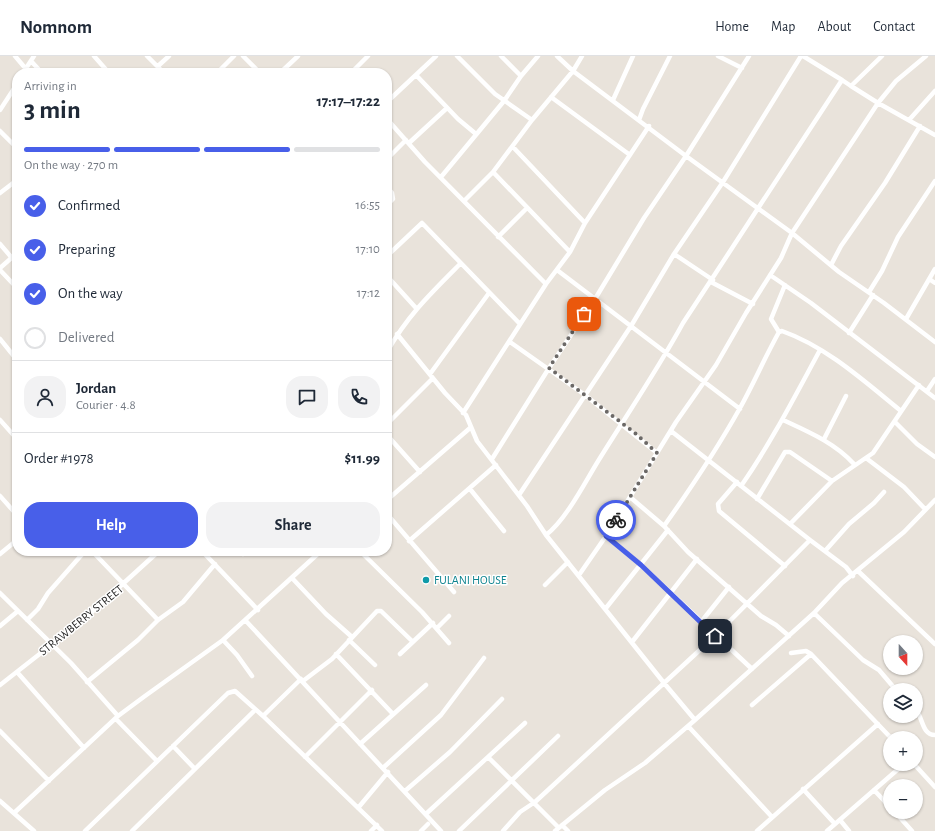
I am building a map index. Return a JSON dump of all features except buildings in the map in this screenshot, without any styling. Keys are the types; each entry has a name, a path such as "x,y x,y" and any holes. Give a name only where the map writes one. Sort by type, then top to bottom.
{"street":[{"path":"15,56 22,68"},
{"path":"26,68 34,56"},
{"path":"94,56 105,68"},
{"path":"147,56 158,66 169,56"},
{"path":"222,68 234,56"},
{"path":"243,56 255,68"},
{"path":"285,68 298,56"},
{"path":"356,68 367,56"},
{"path":"392,98 436,56"},
{"path":"457,56 492,91 532,120"},
{"path":"501,56 521,76"},
{"path":"441,177 504,101 521,76 538,56"},
{"path":"557,56 573,71 792,233 831,265 906,319 935,342"},
{"path":"464,201 493,172 532,120 573,71 582,56"},
{"path":"613,100 633,56"},
{"path":"639,120 670,56"},
{"path":"718,56 742,68"},
{"path":"492,459 549,368 595,299 644,218 686,156 725,91 749,56"},
{"path":"519,495 631,326 674,254 723,182 802,56 878,104 935,135"},
{"path":"579,576 753,304 781,258 792,233 878,104 896,81 926,56"},
{"path":"851,86 880,57"},
{"path":"31,62 37,68"},
{"path":"416,76 447,108 476,134"},
{"path":"546,535 556,526 564,514 667,353 683,323 712,281 842,80"},
{"path":"909,120 935,91"},
{"path":"0,110 12,96"},
{"path":"551,97 630,155"},
{"path":"392,155 447,108"},
{"path":"392,124 498,237 546,284"},
{"path":"463,413 546,284 570,252 585,223 648,126"},
{"path":"831,265 841,246 885,183 920,126"},
{"path":"0,131 12,143"},
{"path":"513,147 585,223"},
{"path":"493,172 570,252"},
{"path":"849,333 871,294 898,237 935,181"},
{"path":"0,193 12,184"},
{"path":"498,237 527,208"},
{"path":"392,251 422,222 460,264 520,324"},
{"path":"0,244 12,258 0,269 12,282"},
{"path":"674,254 712,281 753,304"},
{"path":"392,343 416,308 460,264"},
{"path":"906,319 935,269"},
{"path":"557,270 740,409"},
{"path":"770,275 935,398"},
{"path":"929,279 935,283"},
{"path":"392,282 416,308"},
{"path":"779,332 771,319 784,285"},
{"path":"392,419 432,376 489,294"},
{"path":"779,332 787,333 820,350 873,388 901,411"},
{"path":"606,608 641,565 689,492 740,409 764,358 779,332"},
{"path":"397,334 467,418 477,442 519,495 546,535 606,608 664,683 696,720"},
{"path":"0,339 12,354"},
{"path":"510,342 549,368 585,395 657,453"},
{"path":"741,486 756,466 783,420 820,350"},
{"path":"927,391 935,379"},
{"path":"790,524 832,480 854,464 873,453 919,385"},
{"path":"824,439 846,396"},
{"path":"0,420 12,433"},
{"path":"783,420 824,439 839,449 854,464"},
{"path":"895,422 917,444 935,457"},
{"path":"392,496 470,428"},
{"path":"671,431 846,567 853,576"},
{"path":"392,441 420,472"},
{"path":"757,499 785,452 790,452 832,480"},
{"path":"866,458 904,487 925,509"},
{"path":"410,541 496,465"},
{"path":"736,482 718,504 719,512 785,566"},
{"path":"470,489 504,531"},
{"path":"825,551 849,524 874,503 884,492"},
{"path":"0,496 12,509"},
{"path":"630,497 666,528 697,559 747,604 789,636"},
{"path":"558,828 605,790 632,773 696,720 814,613 842,583 853,576 904,532 935,500"},
{"path":"392,520 454,592"},
{"path":"606,536 641,565 670,594 752,669"},
{"path":"503,831 520,812 535,802 715,636 810,540"},
{"path":"0,554 12,544"},
{"path":"27,620 81,556"},
{"path":"97,556 158,620"},
{"name":"STRAWBERRY STREET","path":"0,685 70,631 124,585 154,556"},
{"path":"207,556 258,610"},
{"path":"14,813 117,718 223,640 246,621 316,556"},
{"path":"365,556 433,623 449,643"},
{"path":"632,642 697,559"},
{"path":"545,585 568,562"},
{"path":"87,682 138,640 158,620 192,594 215,564"},
{"path":"858,571 935,644"},
{"path":"292,578 375,666"},
{"path":"701,622 729,587"},
{"path":"0,593 71,663 117,718 157,761"},
{"path":"263,716 302,680 336,654 379,610 413,642"},
{"path":"0,626 18,611"},
{"path":"814,613 863,660 878,670 890,683"},
{"path":"437,628 449,616"},
{"path":"246,621 360,744 384,767 441,831"},
{"path":"400,654 433,623"},
{"path":"223,640 237,655 252,676"},
{"path":"792,653 806,651 811,654 884,731"},
{"path":"336,654 372,690 393,714"},
{"path":"752,705 811,654"},
{"path":"384,767 441,715 484,658"},
{"path":"17,672 84,748"},
{"path":"360,744 426,685"},
{"path":"305,757 372,690"},
{"path":"85,831 228,693 235,691 239,693 382,831"},
{"path":"405,791 450,752 502,699"},
{"path":"132,831 255,710"},
{"path":"922,723 930,735 935,735"},
{"path":"427,814 526,724"},
{"path":"757,831 878,724"},
{"path":"688,726 772,817"},
{"path":"0,731 49,782"},
{"path":"459,831 558,736"},
{"path":"173,746 195,769"},
{"path":"489,758 529,799 535,802 558,828 568,831"},
{"path":"827,831 896,771"},
{"path":"920,771 935,787"},
{"path":"358,808 388,772"},
{"path":"803,789 849,831"},
{"path":"874,790 883,800"},
{"path":"0,802 34,831"},
{"path":"901,819 912,831"},
{"path":"421,831 428,824"},
{"path":"371,831 376,825"}],"way so far":[{"path":"584,314 549,368 635,433 657,453 616,520"}],"place":[{"name":"FULANI HOUSE","path":"426,580"}],"route":[{"path":"616,520 606,536 641,565 715,636"}]}
